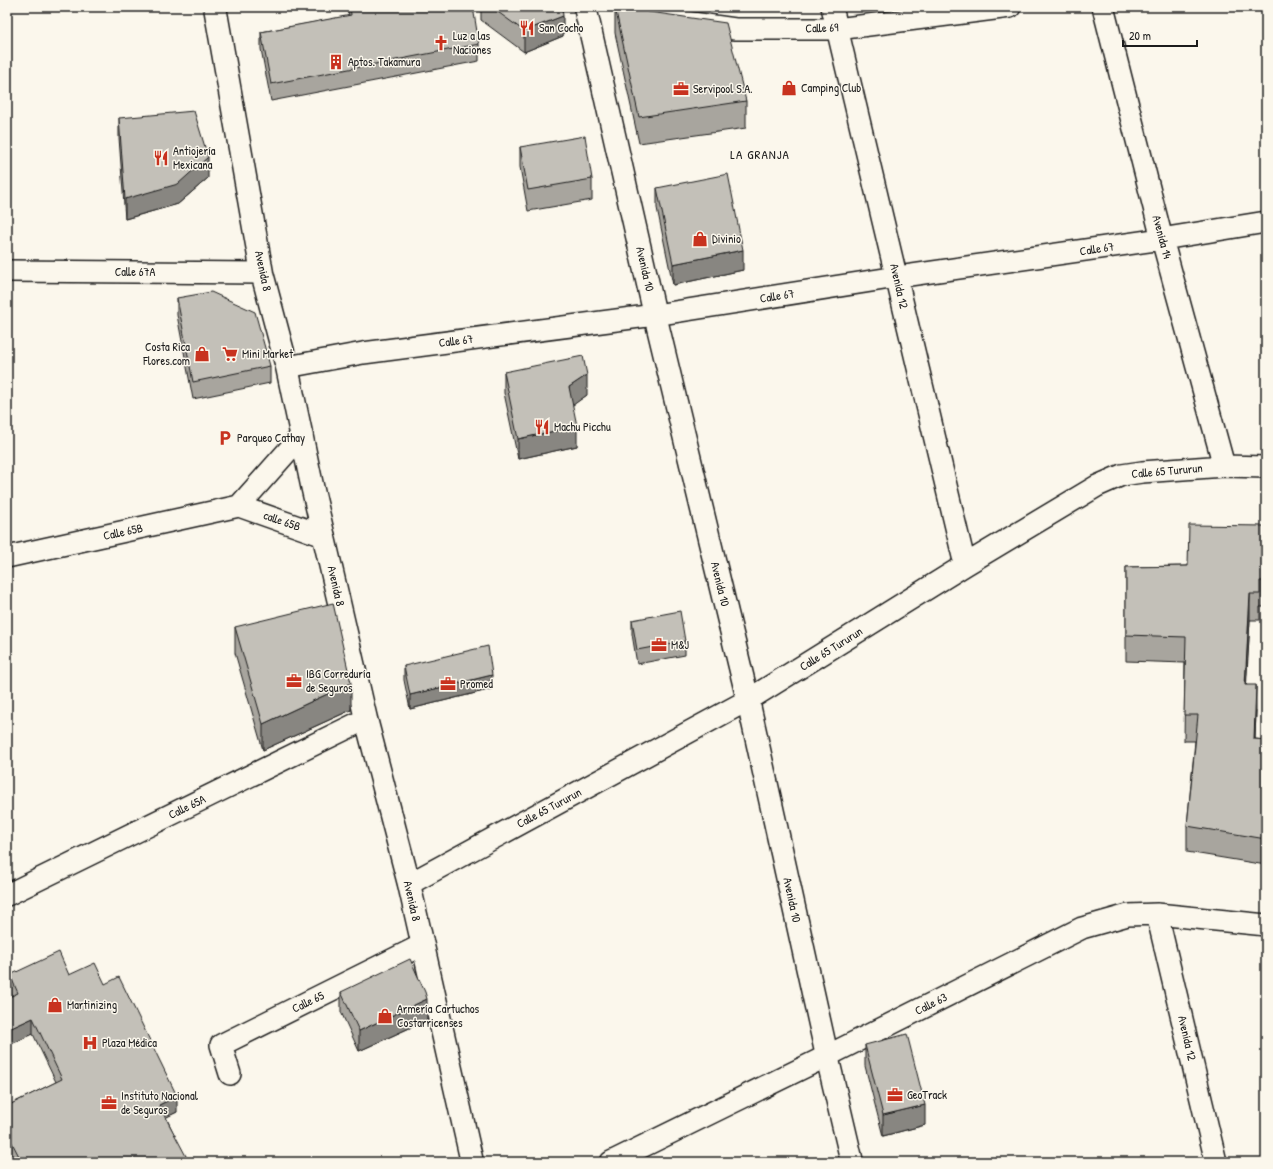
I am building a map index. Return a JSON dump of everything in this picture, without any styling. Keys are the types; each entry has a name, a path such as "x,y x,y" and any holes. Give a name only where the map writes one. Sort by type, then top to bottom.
{"street":[{"name":"Avenida 8","path":"215,7 262,273 287,367 366,719 409,884 472,1162"},
{"name":"Avenida 10","path":"585,7 655,315 748,700 852,1162"},
{"name":"Calle 69","path":"635,7 685,22 735,29 837,29 1010,7"},
{"name":"Avenida 12","path":"832,7 965,565"},
{"name":"Avenida 14","path":"1103,7 1162,239 1224,466"},
{"name":"Calle 67","path":"287,367 363,353 655,315 1266,222"},
{"name":"Calle 67A","path":"7,266 262,273"},
{"path":"239,506 302,435"},
{"name":"Calle 65 Tururun","path":"409,884 748,700 965,565 1097,486 1122,475 1142,472 1224,466 1266,466"},
{"name":"calle 65B","path":"239,506 324,536"},
{"name":"Calle 65B","path":"7,558 239,506"},
{"name":"Calle 65A","path":"7,895 366,719"},
{"name":"Avenida 12","path":"1158,914 1216,1162"},
{"name":"Calle 63","path":"611,1162 1082,928 1128,915 1158,914 1266,925"},
{"name":"Calle 65","path":"230,1074 221,1045 422,945"}],"building":[{"path":"350,7 473,7 479,44 271,84 261,32 351,15"},
{"path":"491,7 562,7 563,16 524,31"},
{"name":"Servipool S.A.","path":"615,7 726,23 746,101 639,117"},
{"name":"Antiojería Mexicana","path":"194,111 208,157 178,184 125,199 119,118"},
{"path":"585,136 592,179 528,190 520,147"},
{"name":"Divinio","path":"728,174 743,250 673,264 657,188"},
{"path":"211,292 255,312 270,366 193,382 177,298"},
{"name":"Machu Picchu","path":"583,356 587,375 569,387 577,426 518,439 504,372"},
{"path":"1189,525 1266,526 1266,581 1260,581 1260,594 1250,594 1245,685 1256,685 1254,739 1266,740 1266,839 1187,826 1198,715 1184,715 1186,637 1126,635 1126,567 1188,566"},
{"name":"IBG Correduría de Seguros","path":"333,603 351,683 263,724 235,627"},
{"path":"680,611 685,641 637,650 632,620"},
{"path":"488,646 492,675 410,695 404,666"},
{"path":"59,952 69,975 95,963 105,984 119,977 177,1096 159,1105 187,1158 180,1162 22,1162 7,1133 7,1106 62,1079 33,1018 7,1030 7,998 18,993 10,975"},
{"path":"410,959 427,999 359,1031 341,992"},
{"name":"GeoTrack","path":"907,1034 925,1105 883,1115 865,1045"}],"place":[{"name":"San Cocho","path":"527,28"},
{"name":"Luz a las Naciones","path":"441,43"},
{"name":"Aptos. Takamura","path":"336,62"},
{"name":"Camping Club","path":"789,88"},
{"name":"Servipool S.A.","path":"681,89"},
{"name":"Antiojería Mexicana","path":"161,158"},
{"name":"Divinio","path":"700,239"},
{"name":"Costa Rica Flores.com","path":"202,354"},
{"name":"Mini Market","path":"230,354"},
{"name":"Machu Picchu","path":"542,427"},
{"name":"Parqueo Cathay","path":"225,438"},
{"name":"M&J","path":"659,645"},
{"name":"IBG Correduría de Seguros","path":"294,681"},
{"name":"Promed","path":"448,684"},
{"name":"Martinizing","path":"55,1005"},
{"name":"Armería Cartuchos Costarricenses","path":"385,1016"},
{"name":"Plaza Médica","path":"90,1043"},
{"name":"GeoTrack","path":"895,1095"},
{"name":"Instituto Nacional de Seguros","path":"109,1103"}],"district":[{"name":"LA GRANJA","path":"760,154"}]}
